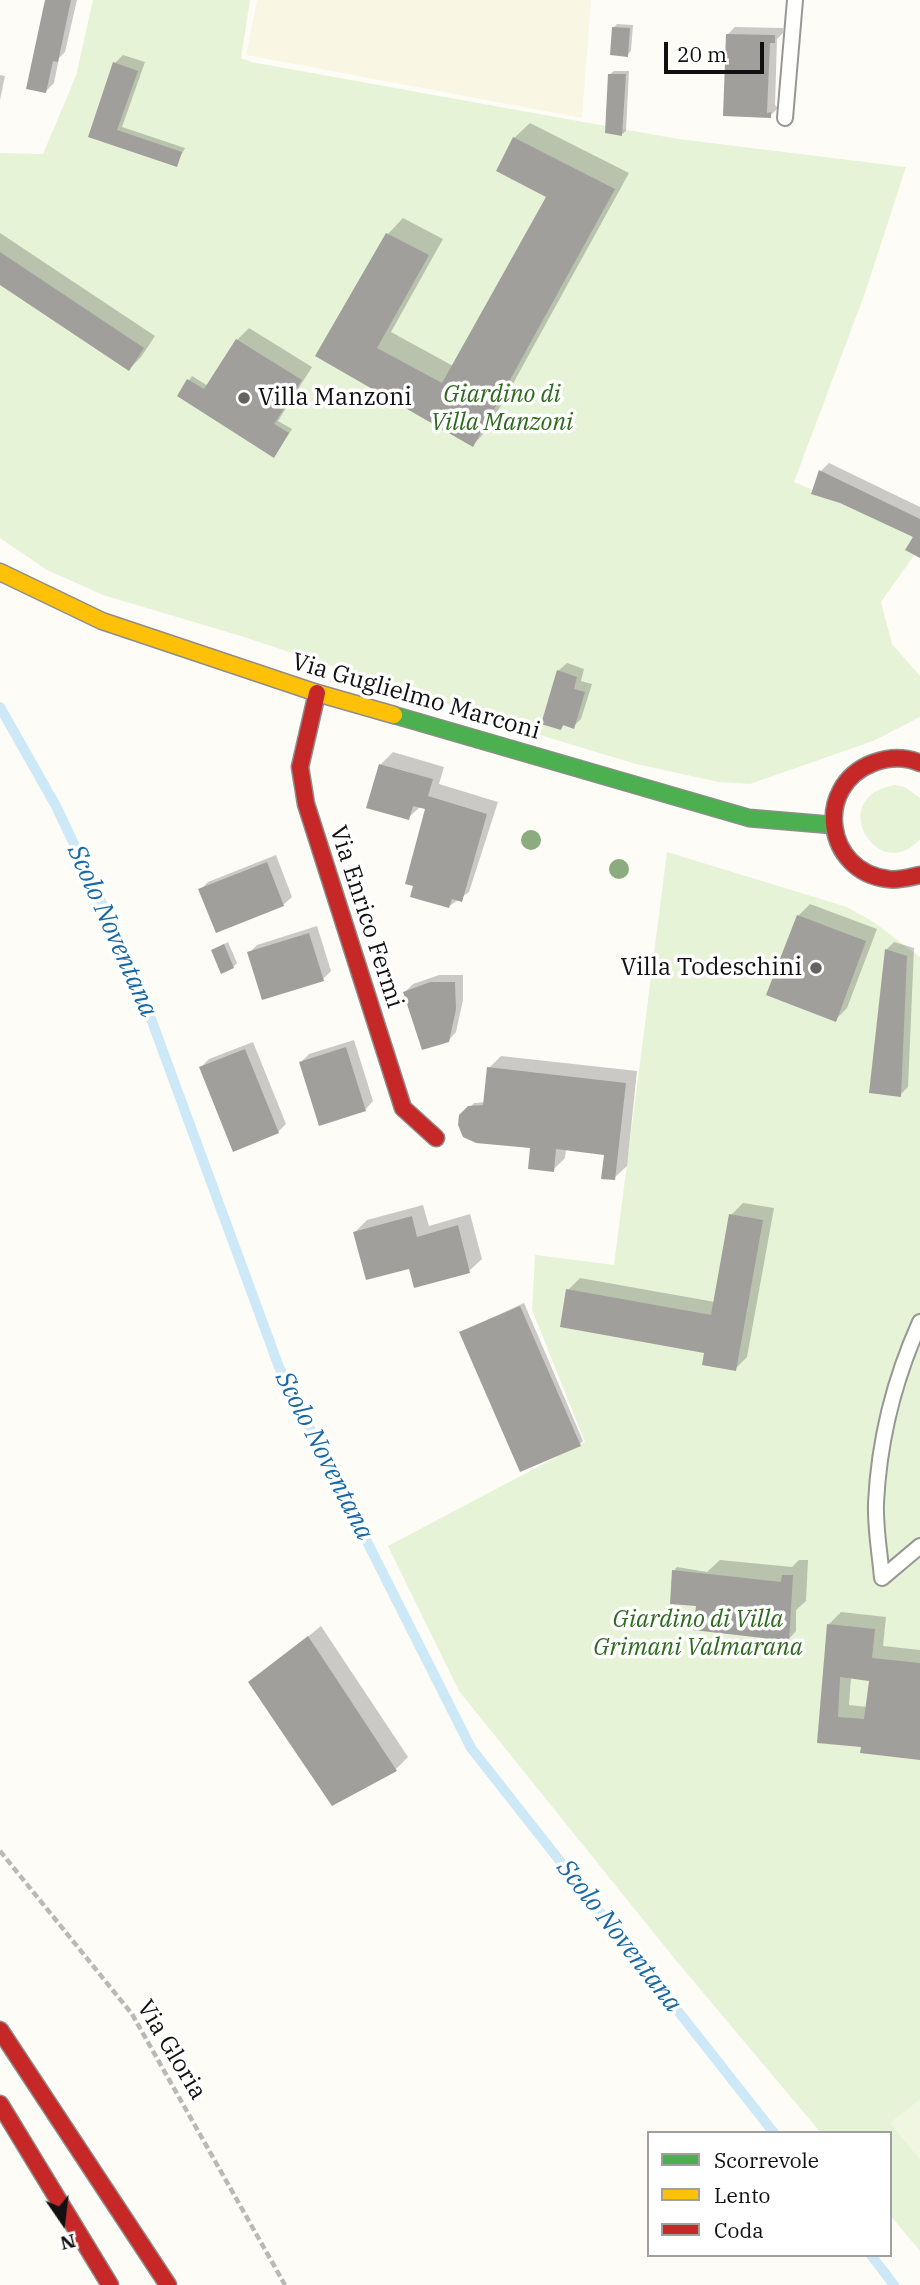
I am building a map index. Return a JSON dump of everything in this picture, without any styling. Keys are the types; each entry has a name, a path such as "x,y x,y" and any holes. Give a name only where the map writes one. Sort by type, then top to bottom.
{"main road":[{"name":"Via Guglielmo Marconi","path":"0,572 102,621 317,693 749,818 832,825"},
{"name":"Via Enrico Fermi","path":"317,693 300,767 306,804 402,1108 436,1138"},
{"path":"919,877 895,881 873,877 853,865 838,847 832,825 834,804 842,785 856,770 874,761 894,757 920,763"},
{"path":"0,2030 168,2285"},
{"path":"0,2104 110,2285"}],"lane":[{"path":"785,118 795,0"},
{"path":"920,1322 899,1370 884,1435 876,1505 882,1578 920,1546"}],"path":[{"name":"Via Gloria","path":"0,1851 132,2014 285,2285"}],"shaded area":[{"path":"257,0 591,0 582,118 246,55"}],"green space":[{"name":"Giardino di Villa Manzoni","path":"93,0 250,0 241,58 251,62 678,139 906,167 865,293 794,482 920,535 920,547 881,602 892,644 920,676 920,717 873,741 750,784 719,782 636,764 550,738 244,637 103,595 47,570 0,538 0,153 43,154 76,76"},
{"path":"895,785 905,787 920,798 920,839 904,851 888,852 875,846 865,834 861,820 863,805 874,792"},
{"name":"Giardino di Villa Grimani Valmarana","path":"667,852 847,907 875,923 920,957 920,2251 892,2217 892,2131 819,2131 674,1958 459,1691 388,1546 585,1442 532,1310 535,1255 614,1265"},
{"path":"920,2099 920,2160 890,2123"}],"building":[{"path":"45,0 71,0 58,62 53,61 46,93 26,89"},
{"path":"612,27 630,28 628,57 610,55"},
{"path":"726,34 775,35 775,43 770,43 767,113 771,112 771,118 723,116"},
{"path":"113,62 138,71 117,130 182,152 177,167 88,137"},
{"path":"608,74 626,74 622,136 605,133"},
{"path":"513,137 615,189 473,447 315,356 386,233 429,255 377,348 442,383 546,197 496,171"},
{"path":"0,252 144,348 129,371 0,285"},
{"name":"Villa Manzoni","path":"236,339 302,380 274,424 289,433 274,458 177,396 187,379 204,389"},
{"path":"819,470 920,519 920,558 905,550 913,537 840,503 811,494"},
{"path":"557,670 577,677 574,689 585,692 574,729 563,725 561,730 541,724"},
{"path":"379,764 433,779 428,796 487,814 462,902 452,899 449,908 410,897 413,886 405,884 425,809 413,806 409,820 366,808"},
{"path":"267,862 284,906 216,933 198,889"},
{"name":"Villa Todeschini","path":"797,915 866,941 836,1022 766,995"},
{"path":"309,933 324,981 262,1000 247,952"},
{"path":"224,944 234,968 221,974 211,950"},
{"path":"885,949 907,956 901,1097 869,1093"},
{"path":"430,982 455,982 456,1009 449,1042 422,1050 403,992"},
{"path":"346,1047 366,1111 319,1126 299,1062"},
{"path":"245,1049 279,1133 233,1152 199,1067"},
{"path":"487,1067 626,1083 615,1180 601,1179 604,1155 556,1149 554,1172 528,1169 530,1148 476,1143 463,1137 458,1125 459,1115 468,1106 483,1105"},
{"path":"729,1214 763,1220 736,1371 702,1365 704,1353 560,1327 566,1289 711,1315"},
{"path":"412,1216 417,1237 458,1225 470,1273 414,1288 409,1269 366,1280 353,1232"},
{"path":"520,1306 581,1446 520,1472 459,1332"},
{"path":"672,1570 781,1582 782,1575 793,1575 789,1641 693,1630 696,1606 670,1604"},
{"path":"827,1624 875,1629 872,1658 920,1663 920,1760 860,1753 861,1747 817,1743","holes":["840,1677 869,1681 864,1719 838,1717"]},
{"path":"308,1636 397,1771 332,1806 248,1682"}],"waterway":[{"name":"Scolo Noventana","path":"0,707 56,806 132,967 279,1367 471,1748 772,2131"},
{"name":"Scolo Noventana","path":"873,2257 894,2285"}],"traffic: fast":[{"path":"394,715 749,818 832,825"}],"traffic: slow":[{"path":"0,572 102,621 317,693 394,715"}],"traffic: jam":[{"path":"317,693 300,767 306,804 403,1108 436,1138"},
{"path":"920,763 902,758 885,759 854,774 841,790 835,808 834,827 840,845 851,861 867,873 892,879 920,875"},
{"path":"0,2030 168,2285"},
{"path":"0,2104 110,2285"}],"place":[{"name":"Villa Manzoni","path":"244,398"},
{"name":"Villa Todeschini","path":"816,968"}]}
